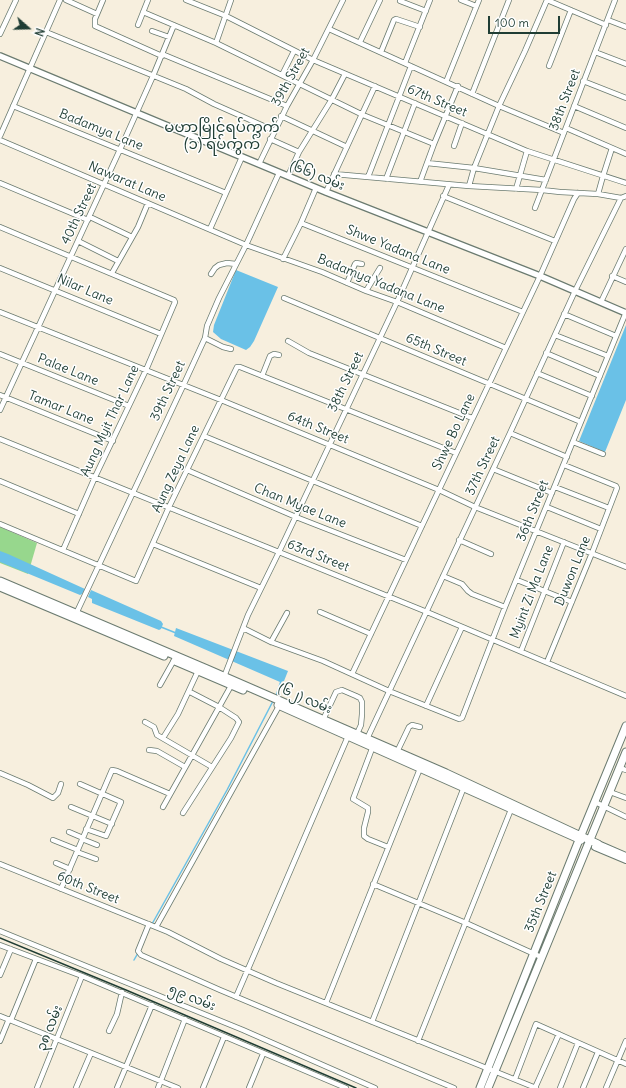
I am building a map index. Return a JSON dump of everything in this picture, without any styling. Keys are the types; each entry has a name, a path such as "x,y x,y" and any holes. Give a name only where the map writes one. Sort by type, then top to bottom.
{"main road":[{"name":"(၆၂) လမ်း","path":"0,581 198,671 232,683 465,785 597,846"},
{"name":"(၆၂) လမ်း","path":"0,587 75,615 224,677 232,683"},
{"name":"(၆၂) လမ်း","path":"275,702 323,720 352,736"},
{"name":"35th Street","path":"488,1088 491,1070 533,954 625,728"},
{"name":"(၆၂) လမ်း","path":"374,745 397,752 421,766"},
{"name":"35th Street","path":"480,1088 491,1070 541,957 603,806 623,769 626,752"},
{"path":"597,846 626,856"},
{"path":"597,846 626,860"}],"street":[{"path":"0,34 16,0"},
{"path":"0,136 60,0"},
{"path":"66,0 97,14"},
{"path":"103,0 97,14 94,24 95,26 287,106"},
{"path":"138,25 148,0"},
{"name":"67th Street","path":"186,0 226,16 313,60 527,151 553,161 626,183"},
{"path":"216,43 231,0"},
{"name":"39th Street","path":"259,164 281,116 313,60 343,0"},
{"path":"360,42 380,0"},
{"path":"405,63 430,0"},
{"path":"461,0 476,6"},
{"path":"446,82 479,0"},
{"path":"472,94 509,0"},
{"path":"469,186 487,133 547,0 606,25"},
{"name":"38th Street","path":"535,208 615,0"},
{"path":"400,1 426,11"},
{"path":"548,66 571,10"},
{"path":"143,12 216,43 363,115 434,144"},
{"path":"381,52 394,20 396,19 420,27"},
{"path":"608,20 626,27"},
{"name":"40th Street","path":"0,410 120,150 174,25"},
{"path":"329,29 458,86 499,106 626,154"},
{"path":"152,31 169,37"},
{"path":"46,32 196,93 214,104 275,131"},
{"path":"282,75 294,51"},
{"path":"595,52 626,64"},
{"name":"(၆၆) လမ်း","path":"0,56 279,173 540,276 626,312"},
{"path":"368,177 411,66"},
{"path":"288,176 299,152 346,74"},
{"path":"583,81 626,98"},
{"path":"326,192 363,115 375,86"},
{"path":"420,182 458,86"},
{"path":"386,179 415,103"},
{"name":"Badamya Lane","path":"13,106 226,193"},
{"path":"574,106 626,128"},
{"path":"281,116 347,147"},
{"path":"454,146 462,123"},
{"path":"270,139 299,152"},
{"name":"Nawarat Lane","path":"0,140 246,245"},
{"path":"598,194 612,148"},
{"path":"516,189 527,151"},
{"path":"210,229 242,157"},
{"path":"427,163 520,174 546,180"},
{"name":"39th Street","path":"75,615 86,595 205,338 207,326 219,298 246,245 279,173"},
{"path":"334,174 469,186 542,190 623,197"},
{"path":"0,183 89,218 132,237"},
{"name":"38th Street","path":"224,677 242,628 397,302 449,184"},
{"path":"283,259 316,188"},
{"name":"Shwe Bo Lane","path":"352,674 578,193"},
{"path":"443,196 555,241"},
{"name":"37th Street","path":"366,742 564,314 623,197"},
{"path":"0,227 112,273 132,237 148,203"},
{"name":"Shwe Yadana Lane","path":"301,223 523,312"},
{"path":"78,241 118,261"},
{"name":"Badamya Yadana Lane","path":"246,245 347,282 506,348"},
{"path":"601,302 612,276 624,258 626,248"},
{"path":"347,282 356,262 362,264"},
{"path":"211,274 219,265 227,263 236,264"},
{"name":"Nilar Lane","path":"0,268 161,334"},
{"path":"366,291 380,268"},
{"name":"Aung Myit Thar Lane","path":"63,550 95,477 146,370 175,302 174,300 112,273"},
{"path":"612,276 626,282"},
{"name":"65th Street","path":"284,298 581,422"},
{"name":"64th Street","path":"0,312 221,400 439,490 475,507 626,567"},
{"name":"36th Street","path":"426,706 461,719 505,607 626,312"},
{"path":"564,314 616,336"},
{"path":"555,334 608,356"},
{"path":"205,338 223,347 231,348"},
{"path":"288,341 309,353 472,418"},
{"path":"546,353 600,376"},
{"name":"Palae Lane","path":"0,354 129,406"},
{"path":"279,355 274,354 270,356 262,376 456,453"},
{"name":"Aung Zeya Lane","path":"99,565 136,581 169,507 237,367 262,376"},
{"path":"537,373 592,396"},
{"name":"Tamar Lane","path":"0,395 113,441"},
{"path":"510,433 567,457"},
{"path":"204,436 422,526"},
{"name":"63rd Street","path":"0,439 521,651 626,696"},
{"path":"573,442 604,454"},
{"name":"Duwon Lane","path":"547,662 592,554 617,487 564,465"},
{"path":"493,469 552,493"},
{"name":"Chan Myae Lane","path":"187,470 296,517 406,560"},
{"path":"0,481 79,514"},
{"path":"555,487 609,508"},
{"path":"547,507 601,528"},
{"path":"0,524 99,565"},
{"path":"459,540 491,554"},
{"name":"Myint Zi Ma Lane","path":"521,651 564,542"},
{"path":"153,544 261,588"},
{"path":"443,576 462,584 472,594 505,607"},
{"path":"517,580 572,602"},
{"path":"320,612 371,634"},
{"path":"271,642 287,613"},
{"path":"242,628 271,642 323,660 389,691 426,706 462,627"},
{"path":"160,685 174,660"},
{"path":"163,738 190,692 198,671"},
{"path":"163,807 232,683"},
{"path":"236,997 247,969 352,736 362,720 360,698 342,690 336,692 323,720"},
{"path":"183,813 231,738 239,722 236,718 219,707 190,692"},
{"path":"275,702 138,951 141,955 236,997 454,1088"},
{"path":"145,722 157,730 157,734 212,767"},
{"path":"397,752 409,727 420,727"},
{"path":"374,745 352,802 368,808 364,836 388,847"},
{"path":"149,750 157,751 185,767"},
{"path":"326,1003 421,766"},
{"path":"61,889 112,770 170,794"},
{"path":"0,773 53,798 58,794 61,784"},
{"path":"80,784 121,802 106,836 86,829"},
{"path":"372,1022 465,785"},
{"path":"610,792 626,798"},
{"path":"595,802 626,817"},
{"path":"418,1041 512,806"},
{"path":"71,807 112,824"},
{"path":"69,832 97,845"},
{"path":"53,840 96,859"},
{"path":"56,863 70,869"},
{"name":"60th Street","path":"0,864 168,932 215,956 276,983 536,1088"},
{"path":"373,884 466,923 541,957"},
{"name":"၅၉ လမ်း","path":"0,930 243,1030 375,1088"},
{"path":"0,945 122,992 263,1054 346,1088"},
{"path":"0,975 11,950"},
{"path":"0,1041 36,959"},
{"name":"၃၈ လမ်း","path":"37,1088 82,976"},
{"path":"109,1031 116,1014 122,992"},
{"path":"117,1088 152,1005"},
{"path":"0,1016 178,1088"},
{"path":"158,1088 185,1019"},
{"path":"515,1079 536,1024 626,1064"},
{"path":"536,1088 559,1034"},
{"path":"203,1088 224,1037"},
{"path":"606,1088 626,1041"},
{"path":"560,1088 578,1043"},
{"path":"583,1088 598,1052"},
{"path":"76,1088 91,1053"},
{"path":"249,1088 263,1054"}],"green space":[{"path":"0,527 37,543 28,574 0,563"}],"water":[{"path":"236,270 278,287 254,341 246,350 221,339 213,332 214,325"},
{"path":"626,325 626,400 605,452 579,441"},
{"path":"0,551 85,589 80,595 0,562"},
{"path":"91,590 161,621 163,624 161,629 159,630 92,603 92,599 88,597"},
{"path":"176,628 288,671 284,681 280,682 174,636"}],"waterway":[{"path":"161,627 176,633"},
{"path":"276,696 281,681"},
{"path":"152,924 227,790 273,701"},
{"path":"134,960 138,953"}],"railway":[{"path":"0,938 356,1088"}],"district":[{"name":"မဟာမြိုင်ရပ်ကွက် (၁) ရပ်ကွက်","path":"222,136"}]}
